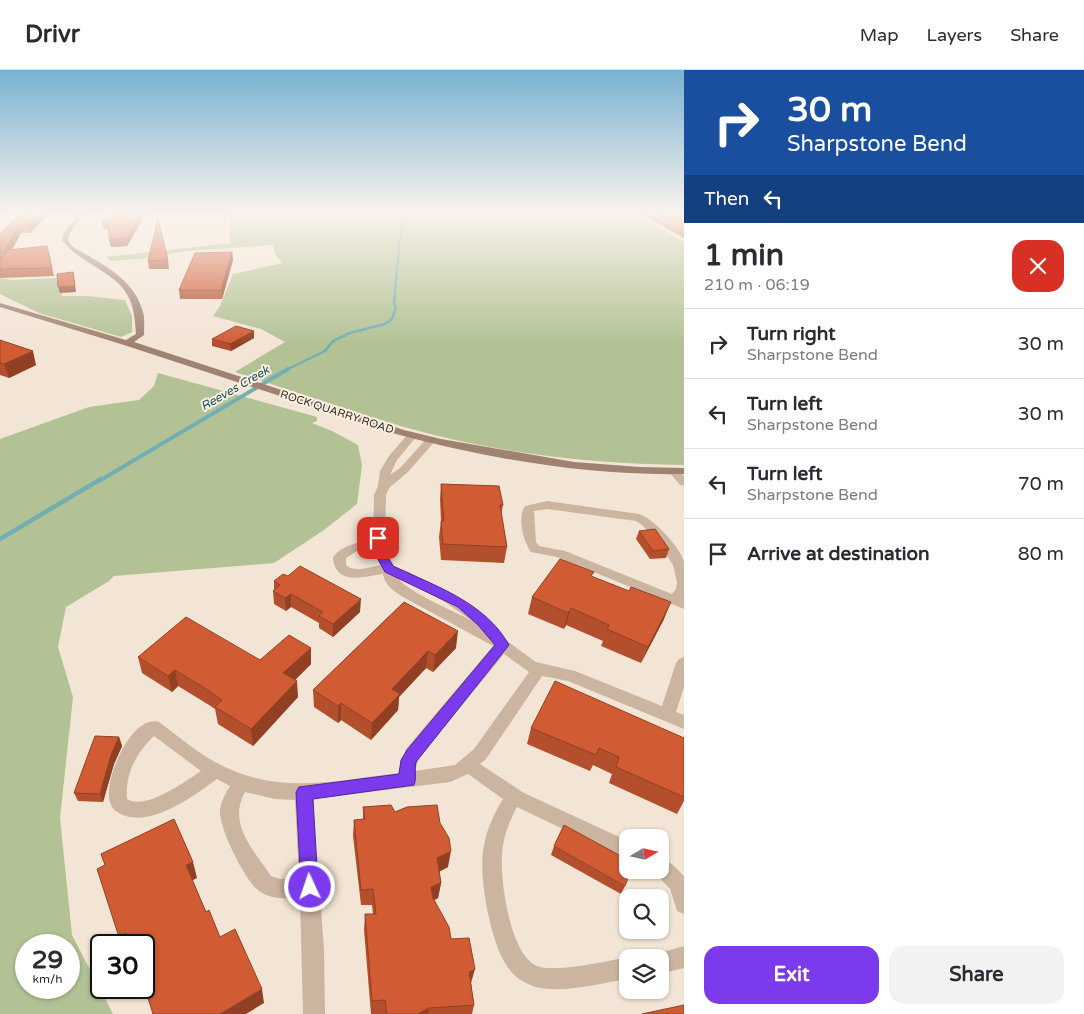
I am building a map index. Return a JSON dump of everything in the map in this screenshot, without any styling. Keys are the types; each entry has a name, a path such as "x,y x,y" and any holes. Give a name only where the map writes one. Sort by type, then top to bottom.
{"street":[{"path":"85,257 120,279 133,298 139,312 140,335 127,343"},
{"name":"ROCK QUARRY ROAD","path":"0,305 127,343 412,436 548,462 602,468 679,471"},
{"path":"412,436 386,466 383,477 384,486 379,500 379,544 393,583 408,594 503,645 530,666 570,675 684,722"},
{"path":"384,486 411,463 431,440"},
{"path":"679,471 684,482"},
{"path":"547,505 639,518 647,522 658,533 682,570 684,586 679,602 560,554 535,549 530,542 528,511 533,506 547,505"},
{"path":"379,544 358,546 347,550 339,557 339,564 342,568 354,574 389,569"},
{"path":"408,780 406,771 412,754 503,645"},
{"path":"667,715 684,663"},
{"path":"215,771 196,785 152,807 131,810 122,806 119,802 119,791 126,758 153,726 215,771 241,783 275,791 304,792 450,774 468,765 480,754 539,669"},
{"path":"468,765 514,796 619,847"},
{"path":"241,783 230,803 230,821 235,835 264,883 271,888 281,890 310,887"},
{"path":"304,792 310,887 314,1014"},
{"path":"514,796 505,810 494,838 490,868 507,946 512,957 526,973 539,978 553,980 619,969"},
{"path":"669,873 673,875 680,886 684,904"},
{"path":"669,961 684,957"}],"green space":[{"path":"106,257 151,257 139,259 111,261"},
{"path":"277,257 684,257 684,465 578,459 472,444 361,414 235,372 285,342 261,329 213,316 220,306 233,274 283,263"},
{"path":"0,278 11,280 57,278 62,296 87,296 125,300 132,316 132,332 121,337 39,313 0,294"},
{"path":"158,373 317,417 317,421 312,423 358,445 362,465 357,504 324,530 274,563 114,576 66,607 58,647 73,697 60,818 72,934 15,934 15,999 80,999 80,950 90,970 90,999 105,999 113,1014 0,1014 0,439 89,407 139,400 154,386"}],"building":[{"path":"3,257 50,257 52,268 0,269 0,261"},
{"path":"149,257 167,257 168,260 148,261"},
{"path":"193,257 231,257 221,290 179,290"},
{"path":"73,272 75,286 58,287 57,274"},
{"path":"236,326 254,331 230,344 212,339"},
{"path":"0,340 33,351 4,364 0,363"},
{"path":"441,484 499,486 507,547 443,544 441,521 444,521"},
{"path":"655,529 669,549 653,551 639,531"},
{"path":"560,559 594,572 591,576 629,591 631,587 671,602 648,647 607,629 609,625 571,608 568,613 532,597"},
{"path":"300,566 361,599 333,624 319,616 323,612 291,594 285,598 273,591 280,585 274,581 283,574 288,576"},
{"path":"404,602 458,631 435,655 428,651 392,689 400,694 372,723 341,703 338,706 313,690"},
{"path":"186,617 260,660 289,635 311,648 283,673 297,681 251,729 215,707 222,700 206,689 175,670 168,676 138,657"},
{"path":"555,681 684,738 684,797 616,767 619,757 599,748 596,755 531,728"},
{"path":"95,736 119,737 111,755 100,794 74,793"},
{"path":"391,805 395,812 407,807 437,805 440,823 449,838 451,851 437,858 441,883 431,887 433,898 449,927 451,939 469,938 475,969 469,972 474,1005 429,1008 418,1014 387,1014 385,1000 372,1001 365,914 376,914 373,889 361,890 354,820 365,819 363,807"},
{"path":"174,819 193,862 186,865 206,912 209,910 220,937 235,929 262,989 220,1014 153,1014 148,999 155,999 155,934 118,934 97,869 105,865 101,854"},
{"path":"564,825 619,855 619,879 628,879 625,886 554,846"},
{"path":"684,1005 684,1014 642,1014"}],"waterway":[{"name":"Reeves Creek","path":"288,369 325,351 333,341 350,333 385,324 392,319 396,307 394,304 398,257"},
{"name":"Reeves Creek","path":"99,481 288,369"},
{"name":"Reeves Creek","path":"0,539 101,479"}],"route":[{"path":"310,887 304,792 408,780 406,771 412,754 503,645 483,621 462,604 389,569 379,548 378,538"}]}
